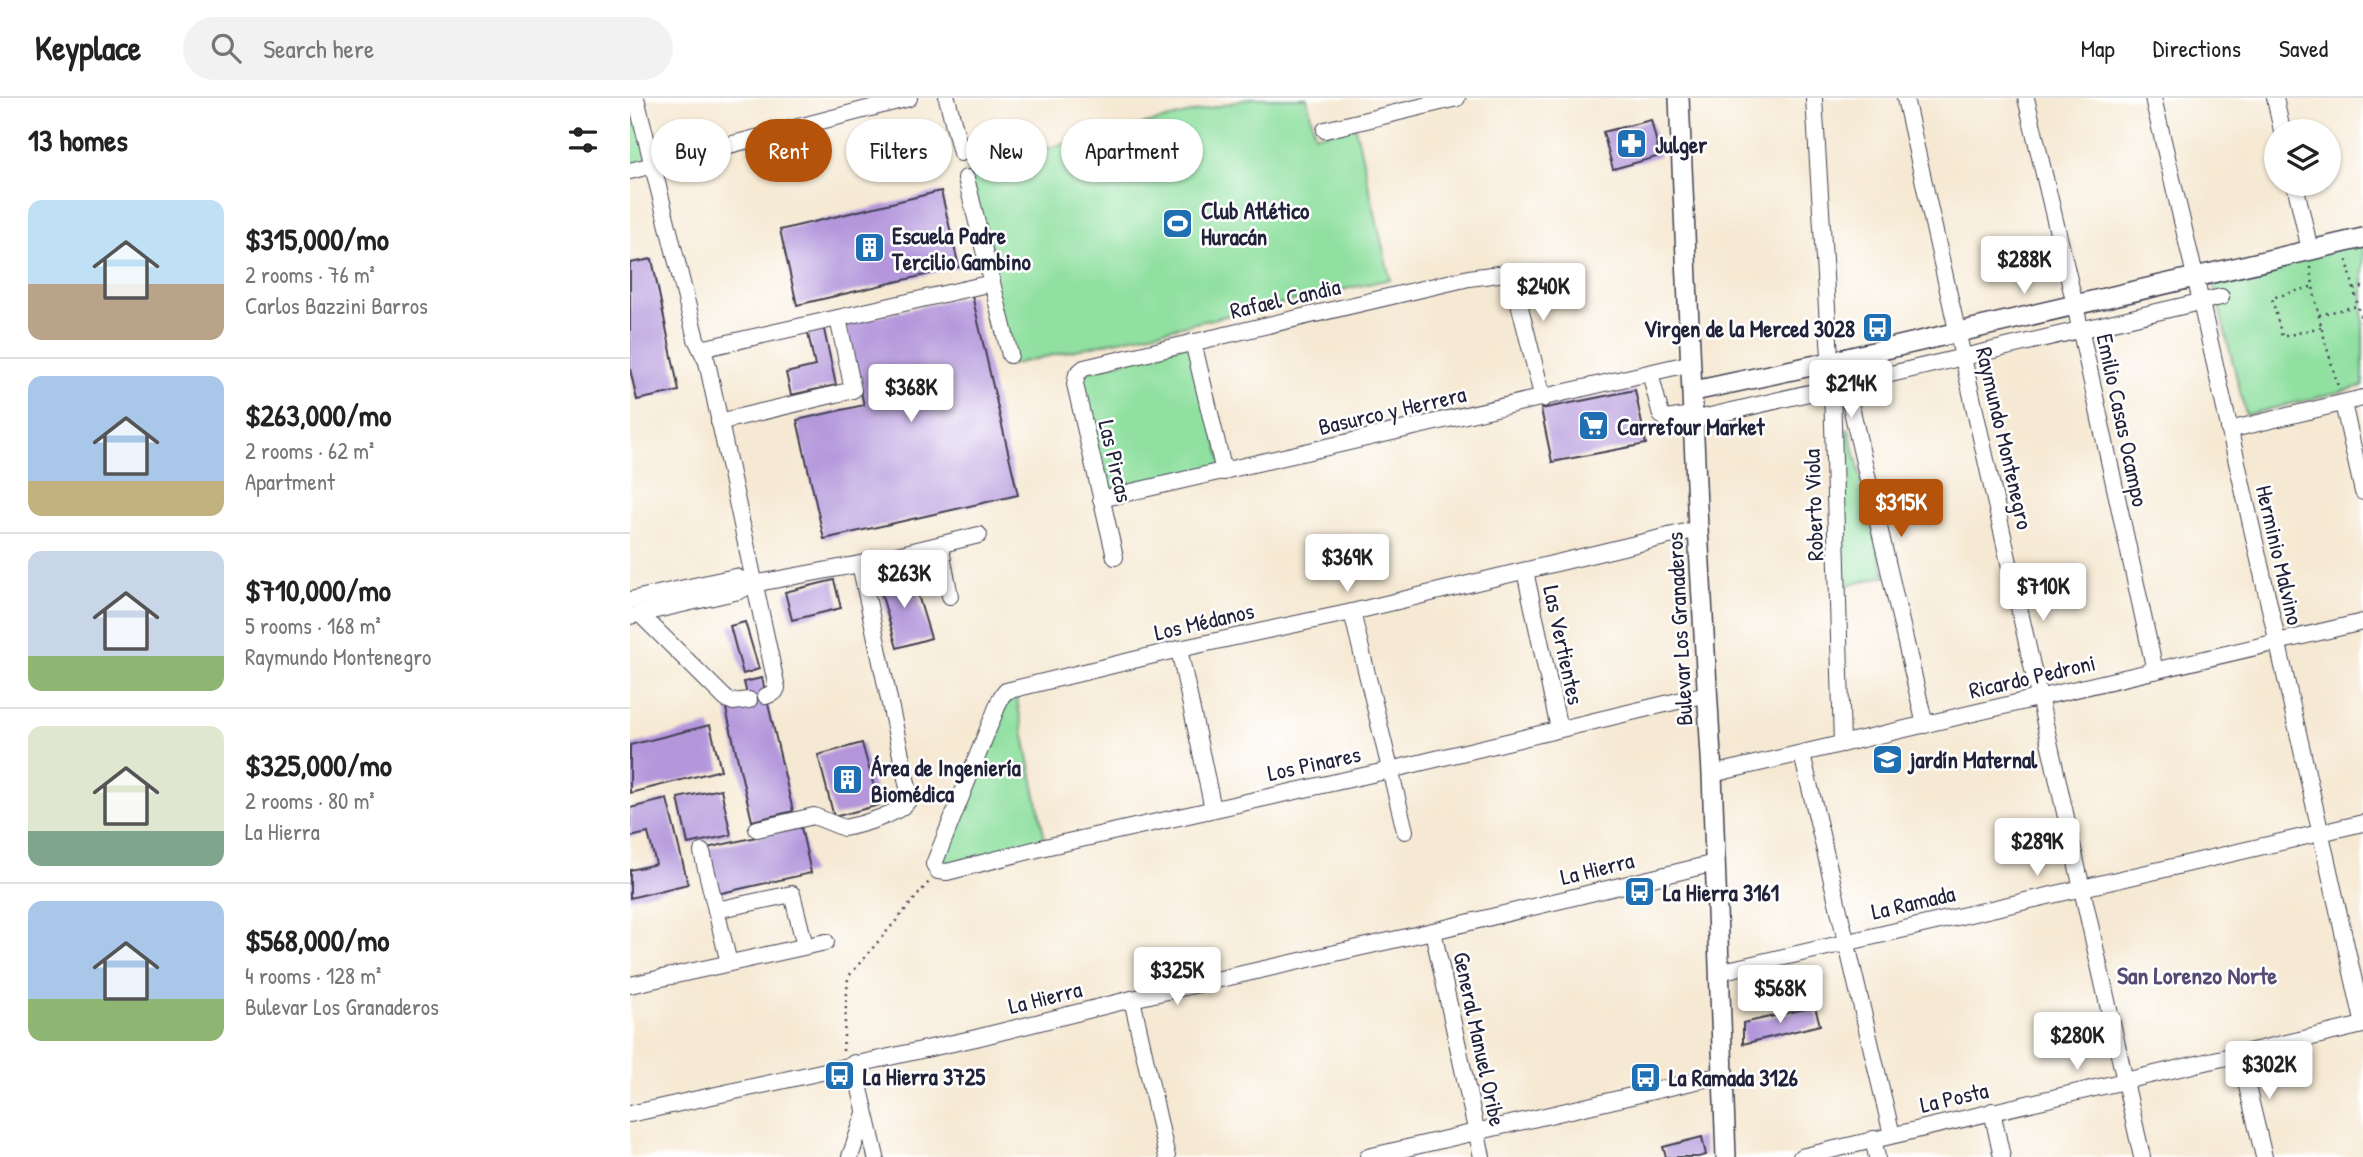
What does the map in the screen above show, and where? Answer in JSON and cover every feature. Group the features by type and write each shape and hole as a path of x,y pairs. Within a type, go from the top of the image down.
{"main road":[{"name":"Bulevar Los Granaderos","path":"1679,98 1694,391 1688,419 1698,529 1712,774 1726,1157"},
{"path":"1694,391 1958,333 2363,238"}],"street":[{"path":"636,98 651,162"},
{"path":"731,145 909,98"},
{"path":"947,98 961,153"},
{"path":"1325,130 1457,98"},
{"path":"1814,98 1839,387 1925,725"},
{"name":"Raymundo Montenegro","path":"1905,98 2142,1157"},
{"name":"Emilio Casas Ocampo","path":"2026,98 2075,304 2155,671"},
{"name":"Herminio Malvino","path":"2153,98 2363,1023"},
{"path":"2275,98 2280,119"},
{"path":"630,171 651,166"},
{"path":"656,182 696,339 707,362 777,688 766,696"},
{"path":"967,182 1010,355"},
{"path":"2298,196 2310,250"},
{"name":"Rafael Candia","path":"1077,374 1084,368 1193,342 1458,281 1506,273 1511,275 1514,283 1543,399"},
{"path":"701,349 992,283"},
{"path":"1650,373 1661,415 1664,418 1688,419 1839,387 2221,297"},
{"path":"719,422 853,390 838,318"},
{"path":"1193,342 1224,472"},
{"name":"Basurco y Herrera","path":"1101,499 1692,363"},
{"name":"Las Pircas","path":"1077,374 1075,384 1115,557"},
{"name":"Roberto Viola","path":"1839,387 1842,744"},
{"path":"2229,430 2363,398"},
{"path":"2343,403 2363,492"},
{"name":"Los Médanos","path":"936,867 1000,697 1006,691 1698,529"},
{"path":"635,615 739,591 753,584 860,564 979,535"},
{"path":"940,545 950,596"},
{"path":"757,829 814,816 844,828 898,810 908,803 910,797 860,564"},
{"name":"Las Vertientes","path":"1525,571 1559,729"},
{"path":"630,600 735,577 753,584"},
{"path":"1352,612 1405,831"},
{"path":"635,615 726,699 733,702 749,700"},
{"name":"Ricardo Pedroni","path":"1712,774 2363,622"},
{"path":"1179,649 1213,809"},
{"name":"Los Pinares","path":"936,867 947,872 1707,695"},
{"path":"1802,754 1892,1135"},
{"name":"La Ramada","path":"1719,972 2363,823"},
{"path":"702,852 729,963"},
{"name":"La Hierra","path":"630,1114 838,1066 975,1038 1715,863"},
{"path":"716,910 792,894 804,946"},
{"name":"General Manuel Oribe","path":"1433,931 1482,1157"},
{"path":"630,985 826,942"},
{"path":"1132,999 1167,1157"},
{"name":"La Posta","path":"1801,1157 2363,1023"},
{"path":"2239,1053 2264,1157"},
{"path":"855,1063 876,1157"},
{"path":"1368,1157 1722,1075"},
{"path":"850,1157 865,1111"},
{"path":"1992,1111 2003,1157"},
{"path":"1873,1139 1877,1157"}],"path":[{"path":"2343,243 2363,328"},
{"path":"2310,250 2313,287 2319,315 2343,403"},
{"path":"2313,287 2272,298 2282,337 2322,327"},
{"path":"2354,289 2363,287"},
{"path":"2319,315 2358,306"},
{"path":"838,1066 845,1048 848,977 936,867"}],"green space":[{"path":"630,98 651,166 630,171"},
{"name":"Club Atlético Huracán","path":"1251,98 1307,98 1315,135 1355,126 1390,279 1009,365 970,182 1047,182 1047,148 1061,145 1061,182 1203,182 1203,119 1166,119"},
{"path":"2363,242 2363,386 2246,415 2212,279"},
{"path":"1193,342 1224,472 1102,500 1077,374"},
{"path":"1849,429 1885,576 1839,587 1844,432"},
{"path":"1016,696 1045,840 948,864 942,860 1006,704"}],"building":[{"name":"Julger","path":"1651,120 1660,156 1613,169 1603,132"},
{"name":"Escuela Padre Tercilio Gambino","path":"941,191 959,267 797,305 780,230"},
{"path":"652,259 679,391 637,400 630,369 630,263"},
{"path":"972,295 1018,495 824,539 797,420 864,405 845,324"},
{"path":"823,325 836,385 791,395 786,373 815,366 807,329"},
{"name":"Carrefour Market","path":"1635,390 1646,444 1552,462 1541,409"},
{"path":"911,572 931,638 897,648 878,582"},
{"path":"834,580 841,608 792,620 785,592"},
{"path":"745,622 759,669 743,674 730,626"},
{"path":"762,678 793,811 752,821 726,709 749,703 744,682"},
{"path":"710,725 721,770 630,793 630,745"},
{"name":"Área de Ingeniería Biomédica","path":"862,743 879,805 834,817 818,755"},
{"path":"721,789 731,835 688,844 678,798"},
{"path":"667,799 688,884 630,898 630,870 656,864 648,833 630,837 630,808"},
{"path":"801,827 811,873 717,894 707,848"},
{"path":"1815,1007 1820,1025 1743,1044 1743,1023"},
{"path":"1702,1137 1706,1155 1666,1157 1663,1147"}],"place":[{"name":"Julger","path":"1632,144"},
{"name":"Club Atlético Huracán","path":"1178,223"},
{"name":"Escuela Padre Tercilio Gambino","path":"869,248"},
{"name":"Virgen de la Merced 3028","path":"1878,328"},
{"name":"Carrefour Market","path":"1594,426"},
{"name":"jardín Maternal","path":"1887,759"},
{"name":"Área de Ingeniería Biomédica","path":"848,780"},
{"name":"La Hierra 3161","path":"1640,892"},
{"name":"La Hierra 3725","path":"840,1076"},
{"name":"La Ramada 3126","path":"1646,1077"}],"district":[{"name":"San Lorenzo Norte","path":"2197,975"}]}
